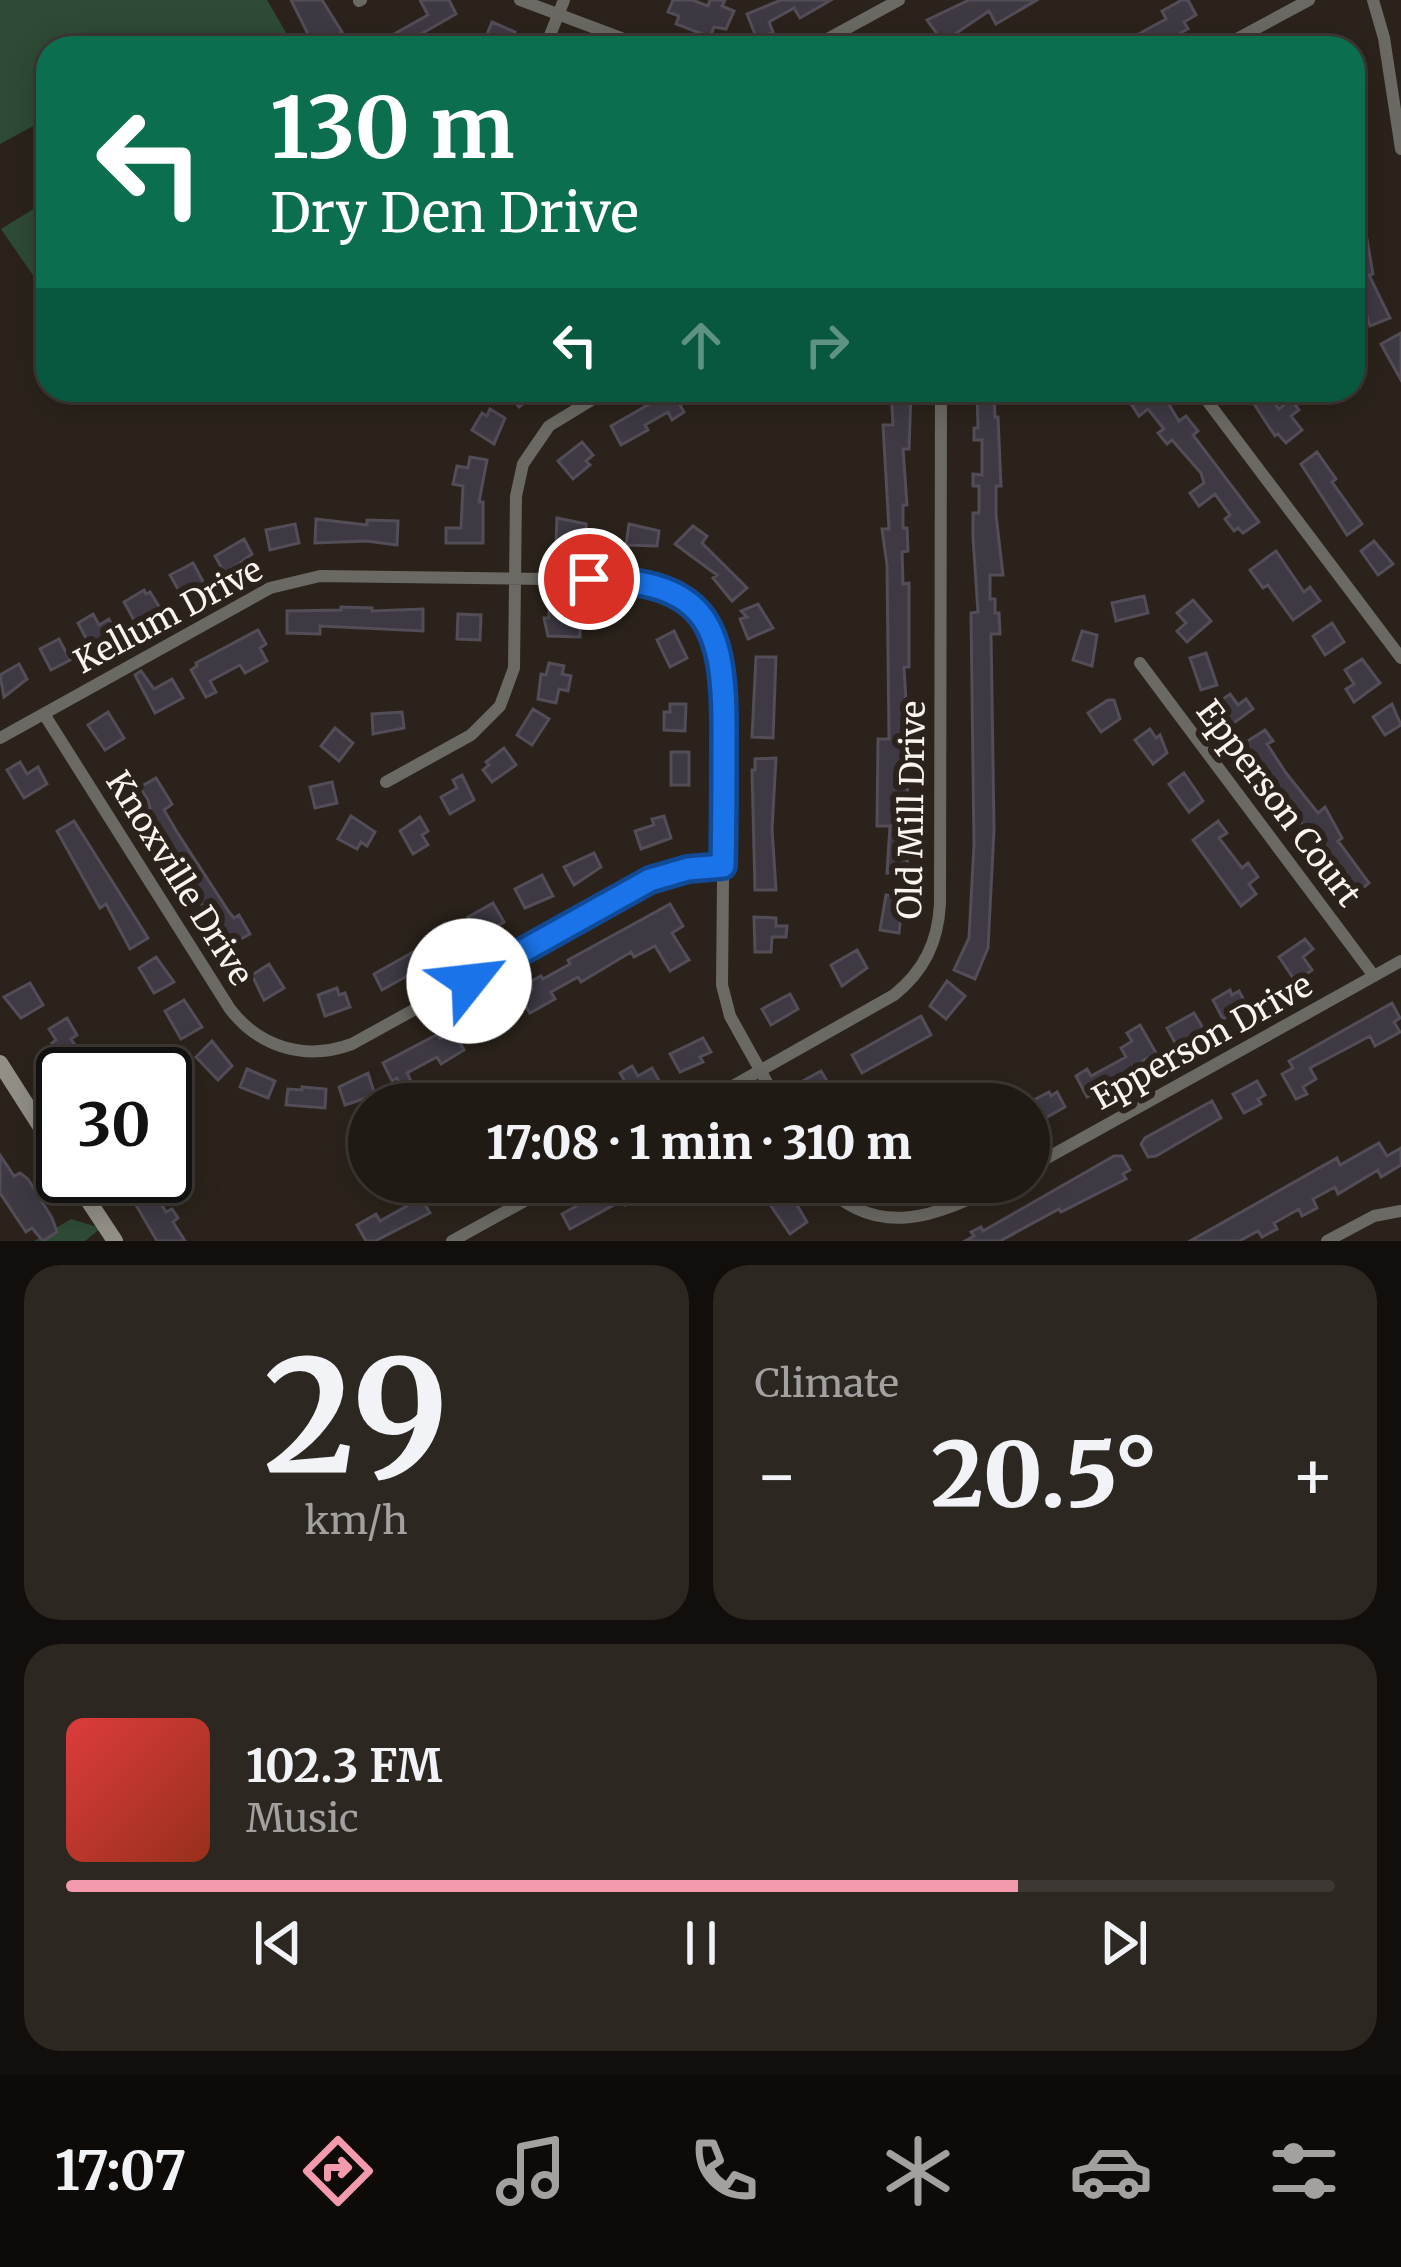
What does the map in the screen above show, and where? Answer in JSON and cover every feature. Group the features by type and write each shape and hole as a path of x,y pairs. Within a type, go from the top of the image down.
{"street":[{"path":"520,0 615,36"},
{"path":"549,36 564,0"},
{"path":"833,36 899,0"},
{"path":"1242,36 1309,0"},
{"path":"1373,0 1389,62 1401,148"},
{"path":"386,782 471,735 500,706 514,668 516,496 525,458 554,422 588,402"},
{"name":"Old Mill Drive","path":"738,1083 894,995 922,967 938,930 941,402"},
{"path":"1208,402 1401,658"},
{"name":"Kellum Drive","path":"0,738 292,580 320,576 644,582 685,602 717,643 724,674 722,985 730,1016 761,1070"},
{"name":"Epperson Court","path":"1140,663 1374,976"},
{"name":"Knoxville Drive","path":"44,714 238,1019 265,1040 291,1050 321,1052 352,1045 650,880 688,869 723,866"},
{"name":"Epperson Drive","path":"1050,1156 1401,961"},
{"path":"0,1063 36,1120"},
{"path":"761,1070 768,1083"},
{"path":"90,1203 115,1241"},
{"path":"452,1241 521,1203"},
{"path":"839,1203 860,1218 905,1227 938,1219 967,1203"},
{"path":"1327,1241 1374,1216 1401,1211"}],"green space":[{"path":"0,0 267,0 288,36 36,36 36,124 0,144"},
{"path":"36,207 36,280 1,229"},
{"path":"71,1219 101,1228 85,1241 34,1241"}],"building":[{"path":"291,0 322,0 342,32 309,36"},
{"path":"420,0 449,0 456,14 422,36 390,36 428,15"},
{"path":"673,0 708,6 710,0 725,0 722,6 734,11 726,29 714,27 710,36 676,24 679,16 668,12"},
{"path":"781,0 831,0 800,18 794,8 769,22 773,32 764,36 756,36 747,14"},
{"path":"969,0 1037,0 996,24 989,11 952,36 939,36 927,20"},
{"path":"1188,0 1196,15 1184,22 1188,29 1175,36 1135,36 1166,19 1162,11"},
{"path":"492,22 515,32 514,36 486,36"},
{"path":"1365,228 1373,274 1369,275 1390,318 1370,326 1365,310"},
{"path":"1401,333 1401,380 1381,344"},
{"path":"653,402 686,402 680,405 684,412 672,420 668,412 621,445 611,426"},
{"path":"892,402 911,402 909,449 903,449 907,505 903,505 903,528 907,528 908,551 902,552 903,584 909,583 909,667 904,667 907,873 887,873 890,826 877,826 878,739 889,739 887,565 882,529 889,529 883,425 893,425"},
{"path":"977,402 994,402 1001,486 996,486 996,515 1003,575 990,575 990,599 995,599 995,613 999,613 1000,634 991,634 994,829 988,948 975,979 954,970 969,938 974,845 971,613 978,612 973,513 979,513 979,486 973,486 973,474 982,475 982,440 974,440 974,428 978,428"},
{"path":"1130,402 1167,402 1179,421 1186,416 1198,431 1193,435 1259,522 1243,533 1238,528 1234,531 1225,519 1230,515 1215,494 1199,506 1190,493 1204,483 1201,473 1172,440 1167,444 1158,433 1164,429 1148,409 1139,416"},
{"path":"1253,402 1274,402 1279,409 1293,402 1299,410 1291,416 1302,430 1286,443 1275,436"},
{"path":"490,409 505,418 494,444 472,430"},
{"path":"582,442 593,455 586,461 590,465 573,479 558,461"},
{"path":"1317,452 1362,524 1347,535 1301,464"},
{"path":"470,457 487,460 479,502 483,502 483,543 446,543 446,528 461,528 463,486 453,484 457,466 468,468"},
{"path":"557,518 586,524 586,545 556,544"},
{"path":"316,519 367,525 367,520 398,521 397,545 315,543"},
{"path":"295,524 299,543 270,550 266,530"},
{"path":"629,524 659,531 657,546 626,545"},
{"path":"693,526 707,536 702,543 747,588 732,601 713,578 717,575 675,544"},
{"path":"244,539 252,554 225,574 215,556"},
{"path":"1374,541 1393,564 1378,575 1361,551"},
{"path":"1276,551 1304,592 1310,587 1320,601 1293,620 1268,585 1263,588 1250,570"},
{"path":"193,563 205,585 183,598 170,575"},
{"path":"144,590 160,608 135,622 124,602"},
{"path":"1144,596 1148,613 1116,621 1112,603"},
{"path":"1193,600 1211,621 1187,642 1177,631 1186,623 1177,613"},
{"path":"758,604 773,628 748,639 740,619 747,617 741,611"},
{"path":"423,609 423,631 320,626 320,634 287,633 287,611"},
{"path":"549,611 571,612 571,625 580,625 580,637 548,636 544,618 549,618"},
{"path":"93,614 99,625 109,619 117,634 90,646 78,623"},
{"path":"458,614 481,615 480,640 457,639"},
{"path":"1332,623 1344,642 1325,655 1313,636"},
{"path":"258,630 266,644 260,648 267,661 245,673 240,665 210,681 216,692 206,697 191,670 196,663"},
{"path":"674,631 687,658 670,667 657,640"},
{"path":"1082,631 1097,635 1092,666 1073,660"},
{"path":"59,639 70,660 51,670 40,649"},
{"path":"1206,653 1217,685 1201,690 1190,658"},
{"path":"756,657 776,657 773,738 752,737"},
{"path":"1362,659 1380,683 1354,702 1346,689 1354,684 1345,670"},
{"path":"549,663 564,666 562,674 571,676 568,691 559,689 556,703 538,699 541,674 546,675"},
{"path":"19,664 27,679 4,697 0,675"},
{"path":"141,671 154,689 172,679 183,698 155,713 135,675"},
{"path":"1230,694 1238,705 1246,699 1253,709 1231,725 1216,704"},
{"path":"1114,700 1120,719 1101,732 1088,713"},
{"path":"670,704 686,704 685,731 664,730 664,712 670,712"},
{"path":"1392,704 1401,725 1385,735 1373,717"},
{"path":"533,709 549,719 532,745 517,735"},
{"path":"108,712 124,738 105,750 88,725"},
{"path":"402,712 404,728 373,734 372,714"},
{"path":"335,728 353,743 339,761 321,746"},
{"path":"1150,729 1156,738 1160,735 1167,753 1153,764 1135,740"},
{"path":"1265,730 1273,741 1267,744 1286,773 1318,813 1325,807 1342,838 1338,841 1369,883 1355,894 1346,882 1341,886 1335,867 1286,808 1243,744"},
{"path":"504,748 516,765 492,782 483,770"},
{"path":"671,752 689,752 689,785 671,785"},
{"path":"776,758 772,829 776,890 755,890 752,770 755,759"},
{"path":"20,762 27,774 38,767 47,784 24,798 7,770"},
{"path":"1184,773 1203,801 1189,812 1169,784"},
{"path":"462,775 474,800 450,814 441,797 457,788 453,780"},
{"path":"156,778 172,804 164,810 177,832 229,912 234,918 239,915 250,934 230,945 207,903 203,906 175,864 146,810 148,800 140,787"},
{"path":"332,782 337,803 315,808 310,787"},
{"path":"351,816 375,832 367,846 361,842 357,849 338,839"},
{"path":"664,816 671,838 641,849 635,831"},
{"path":"420,817 428,831 422,835 428,845 413,854 400,831"},
{"path":"74,821 148,938 130,949 106,904 100,908 57,831"},
{"path":"1218,821 1227,833 1219,838 1242,868 1248,863 1258,877 1249,884 1256,894 1241,906 1193,840"},
{"path":"594,853 601,867 574,885 564,867"},
{"path":"542,875 553,896 525,908 515,889"},
{"path":"886,895 903,898 899,933 880,930"},
{"path":"493,903 504,922 479,938 468,917"},
{"path":"670,904 683,926 672,933 689,960 670,971 655,946 634,957 631,952 581,982 578,977 551,992 555,999 530,1013 526,1007 479,1032 471,1017 482,1011 479,1007 500,998 504,1006 532,990 531,981 543,979 570,964 568,960"},
{"path":"754,917 776,918 776,926 787,926 786,937 772,937 771,952 755,952"},
{"path":"446,923 459,947 382,990 374,974 438,938 434,930"},
{"path":"1305,939 1313,949 1303,957 1312,970 1296,982 1279,957"},
{"path":"857,950 867,968 842,986 831,965"},
{"path":"156,957 174,982 154,993 139,968"},
{"path":"269,964 284,988 264,1000 252,975"},
{"path":"947,981 965,996 946,1019 930,1006"},
{"path":"30,983 43,1005 21,1018 4,997"},
{"path":"337,988 339,995 345,993 350,1007 325,1016 318,995"},
{"path":"1230,990 1232,995 1239,991 1247,1006 1223,1019 1213,1000"},
{"path":"790,994 798,1009 771,1025 762,1009"},
{"path":"184,1000 202,1027 181,1039 165,1011"},
{"path":"1392,1003 1400,1018 1394,1022 1400,1032 1375,1046 1370,1036 1310,1068 1316,1079 1303,1087 1307,1094 1296,1099 1282,1074 1293,1068 1289,1061"},
{"path":"1194,1013 1206,1033 1177,1046 1167,1028"},
{"path":"921,1016 931,1035 862,1073 852,1055"},
{"path":"67,1018 77,1035 71,1039 76,1047 55,1047 49,1029"},
{"path":"1140,1025 1156,1053 1142,1061 1145,1066 1087,1097 1076,1076 1087,1069 1091,1076 1126,1057 1121,1048 1132,1041 1127,1033"},
{"path":"453,1031 464,1050 441,1064 437,1057 407,1073 412,1083 392,1081 383,1063 438,1034 440,1039"},
{"path":"703,1038 711,1052 700,1057 703,1062 680,1072 670,1054"},
{"path":"212,1041 232,1066 218,1080 196,1057"},
{"path":"632,1066 638,1076 652,1068 660,1083 626,1083 620,1073"},
{"path":"247,1069 275,1081 268,1098 240,1087"},
{"path":"821,1071 828,1083 804,1083"},
{"path":"368,1073 371,1083 348,1083 345,1105 339,1087"},
{"path":"1257,1081 1265,1095 1258,1099 1261,1104 1244,1113 1233,1094"},
{"path":"288,1089 326,1089 325,1108 286,1105"},
{"path":"1057,1092 1065,1107 1050,1115 1050,1094"},
{"path":"1212,1101 1221,1118 1148,1157 1141,1144 1145,1138"},
{"path":"1379,1143 1387,1156 1401,1148 1401,1165 1381,1177 1378,1170 1338,1194 1335,1187 1313,1199 1317,1208 1302,1216 1299,1209 1274,1223 1277,1229 1262,1237 1258,1231 1239,1241 1190,1241 1337,1158 1340,1165"},
{"path":"0,1155 14,1176 20,1173 28,1179 36,1203 43,1203 57,1232 43,1241 32,1228 26,1232 0,1193"},
{"path":"1114,1156 1122,1156 1130,1170 1123,1174 1126,1179 1000,1241 965,1241 974,1236 971,1232 981,1227 983,1231 1032,1203 1050,1203 1050,1193"},
{"path":"135,1203 161,1203 178,1218 173,1222 185,1241 157,1241"},
{"path":"412,1203 424,1203 430,1213 375,1241 366,1241 357,1225 376,1214 380,1221"},
{"path":"582,1203 618,1203 570,1229 562,1214"},
{"path":"796,1203 807,1222 790,1234 771,1206"}],"route":[{"path":"469,981 650,880 688,869 723,866 724,674 717,643 700,615 669,591 638,581 589,579"}]}
